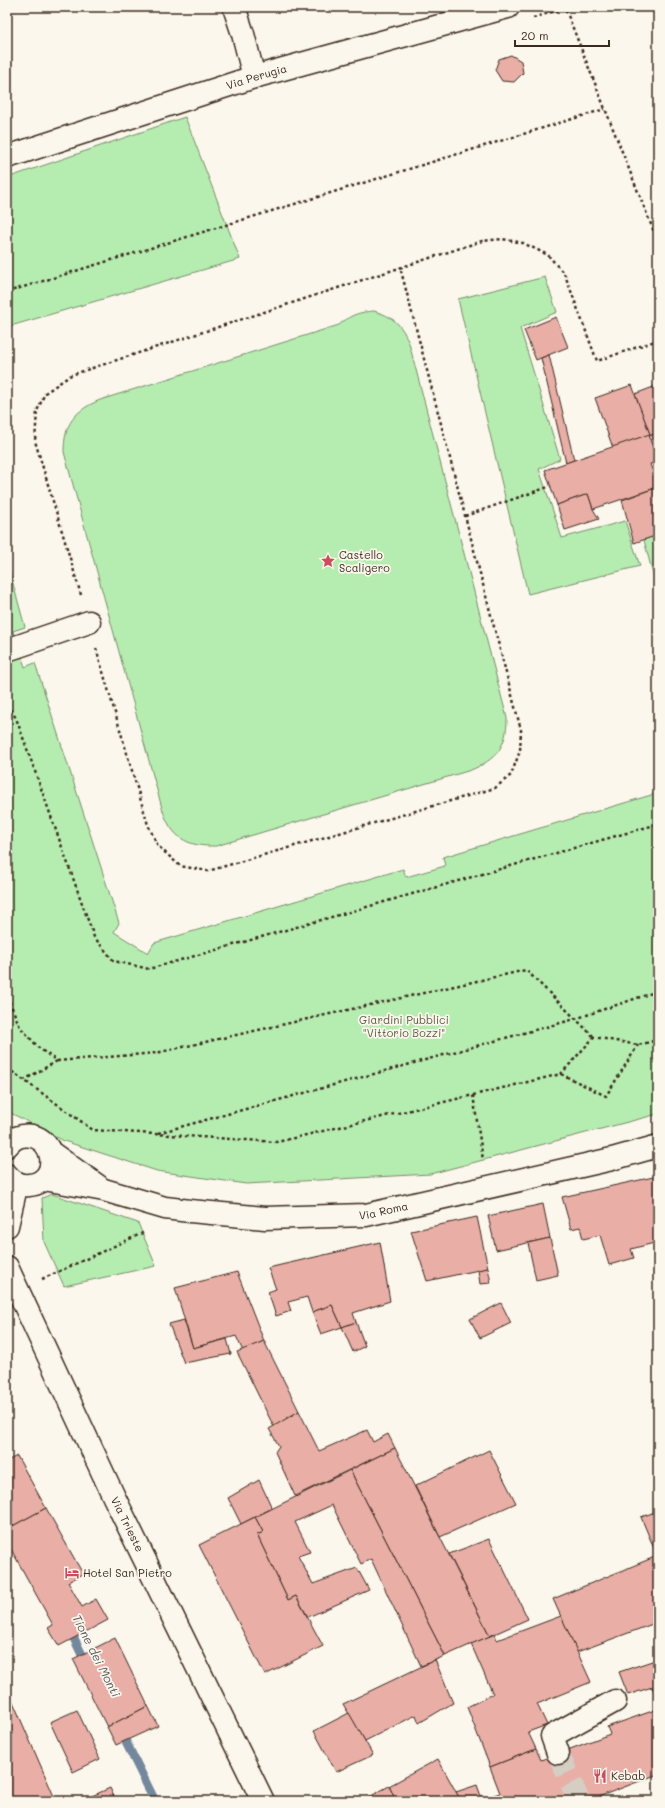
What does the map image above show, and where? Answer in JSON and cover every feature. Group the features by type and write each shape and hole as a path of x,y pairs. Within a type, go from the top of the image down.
{"street":[{"path":"234,7 243,34 254,77"},
{"name":"Via Perugia","path":"7,157 254,77 500,8"},
{"path":"7,650 89,622"},
{"path":"7,1226 12,1179 27,1186 36,1184 44,1179 50,1171 52,1161 50,1152 45,1144 37,1138 28,1135 11,1138"},
{"name":"Via Roma","path":"44,1179 104,1190 165,1208 265,1218 366,1215 658,1146"},
{"name":"Via Roma","path":"50,1152 104,1190"},
{"name":"Via Trieste","path":"7,1267 117,1504 263,1801"},
{"path":"558,1753 552,1736 615,1701"}],"path":[{"path":"527,20 564,8 658,242"},
{"path":"7,292 605,109"},
{"path":"400,267 521,730 520,752 511,775 495,788 208,871 180,866 158,846 148,825 35,441 37,411 45,393 71,375 400,267 482,241 502,239 523,243 548,255 565,275 598,361 658,340"},
{"path":"465,516 551,486"},
{"path":"7,705 16,718 94,937 114,960 149,969 658,824"},
{"path":"24,1080 58,1061 156,1053 526,970 594,1038 638,1045 658,1040"},
{"path":"155,1134 575,1019 658,991"},
{"path":"7,996 20,1027 40,1049 58,1061"},
{"path":"7,1068 92,1130 277,1142 560,1074 594,1038"},
{"path":"560,1074 606,1096 638,1045"},
{"path":"473,1095 488,1187"},
{"path":"18,1290 147,1230"}],"green space":[{"path":"185,117 240,259 7,327 7,178"},
{"path":"545,277 557,312 520,328 560,459 539,469 562,538 625,521 640,566 528,594 458,299"},
{"path":"374,311 381,313 396,322 400,326 409,343 507,718 505,736 499,750 494,756 480,766 471,770 216,846 196,845 181,838 175,833 170,826 162,808 64,452 66,434 72,420 77,414 91,404 100,400 339,325 355,315"},
{"path":"658,535 658,594 644,540"},
{"name":"Giardini Pubblici \"Vittorio Bozzi\"","path":"7,562 25,627 13,631 25,667 35,663 119,923 114,932 148,953 154,943 403,869 406,877 445,866 443,857 658,793 658,1114 430,1174 246,1184 157,1171 64,1141 7,1111"},
{"path":"52,1194 138,1223 156,1266 64,1286 44,1242 42,1198"}],"building":[{"path":"511,55 521,61 523,73 514,82 502,81 495,70 499,59"},
{"path":"556,317 568,347 536,360 524,330"},
{"path":"549,355 574,460 566,463 541,358"},
{"path":"632,385 650,434 613,448 595,398"},
{"path":"656,386 658,393 658,433 649,436 658,462 650,464 658,487 593,509 588,494 557,505 545,470 650,434 635,394"},
{"path":"658,433 658,462 649,436"},
{"path":"658,487 658,535 634,543 622,500"},
{"path":"588,494 593,509 599,519 565,530 557,505"},
{"path":"658,1176 658,1242 631,1249 634,1258 609,1265 600,1235 583,1239 580,1227 571,1229 562,1197"},
{"path":"543,1204 550,1238 496,1250 488,1216"},
{"path":"477,1217 488,1268 427,1281 411,1231"},
{"path":"550,1238 558,1275 536,1280 528,1243"},
{"path":"380,1242 390,1301 353,1313 356,1322 342,1327 332,1305 312,1312 307,1297 288,1302 291,1311 276,1316 268,1292 276,1289 268,1268"},
{"path":"488,1268 491,1283 480,1284 478,1270"},
{"path":"237,1272 264,1341 243,1351 236,1336 193,1348 175,1288"},
{"path":"501,1303 511,1323 480,1338 470,1319"},
{"path":"332,1305 342,1327 321,1334 312,1312"},
{"path":"184,1320 193,1348 227,1339 231,1354 184,1363 169,1324"},
{"path":"356,1322 365,1346 353,1352 342,1327"},
{"path":"264,1341 299,1411 274,1427 237,1352"},
{"path":"299,1411 319,1451 367,1430 373,1442 388,1434 395,1448 295,1496 275,1452 279,1446 269,1429"},
{"path":"395,1448 490,1636 445,1656 350,1470"},
{"path":"489,1450 516,1503 440,1537 415,1486"},
{"path":"17,1456 46,1508 7,1529 7,1461"},
{"path":"350,1470 445,1656 421,1666 371,1559 361,1564 332,1505 295,1522 310,1552 298,1556 313,1584 357,1568 369,1590 308,1617 296,1596 288,1600 257,1535 263,1532 255,1517"},
{"path":"259,1480 272,1508 241,1524 228,1498"},
{"path":"46,1508 83,1574 68,1582 82,1607 96,1599 108,1620 59,1646 48,1628 53,1625 7,1542 7,1529"},
{"path":"658,1511 658,1558 641,1517"},
{"path":"255,1517 263,1532 257,1535 288,1600 296,1596 323,1646 265,1675 199,1545"},
{"path":"489,1539 528,1619 490,1636 449,1554"},
{"path":"657,1556 658,1622 577,1652 553,1599"},
{"path":"561,1616 591,1682 537,1704 547,1725 528,1732 536,1749 490,1767 467,1707 493,1694 471,1644 495,1634 497,1640"},
{"path":"115,1638 148,1706 107,1727 73,1659"},
{"path":"658,1659 658,1685 628,1695 619,1672"},
{"path":"435,1660 453,1703 419,1723 416,1715 365,1741 343,1704"},
{"path":"658,1685 658,1701 652,1687"},
{"path":"7,1688 56,1801 7,1801"},
{"path":"148,1706 158,1726 116,1745 107,1727"},
{"path":"658,1709 658,1774 588,1801 461,1801 456,1792 477,1785 482,1799 500,1793 490,1767 536,1749 541,1760 610,1734 607,1727"},
{"path":"77,1710 100,1759 73,1772 50,1722"},
{"path":"349,1713 373,1755 336,1772 314,1731"},
{"path":"438,1759 461,1801 396,1801 389,1786"},
{"path":"389,1786 396,1801 362,1801"},
{"path":"110,1788 116,1801 86,1801 85,1799"}],"waterway":[{"name":"Tione dei Monti","path":"69,1628 87,1665"},
{"name":"Tione dei Monti","path":"120,1730 155,1801"}],"tunnel":[{"path":"558,1753 579,1801"}],"place":[{"name":"Castello Scaligero","path":"328,561"},
{"name":"Hotel San Pietro","path":"72,1573"},
{"name":"Kebab","path":"600,1776"}]}
